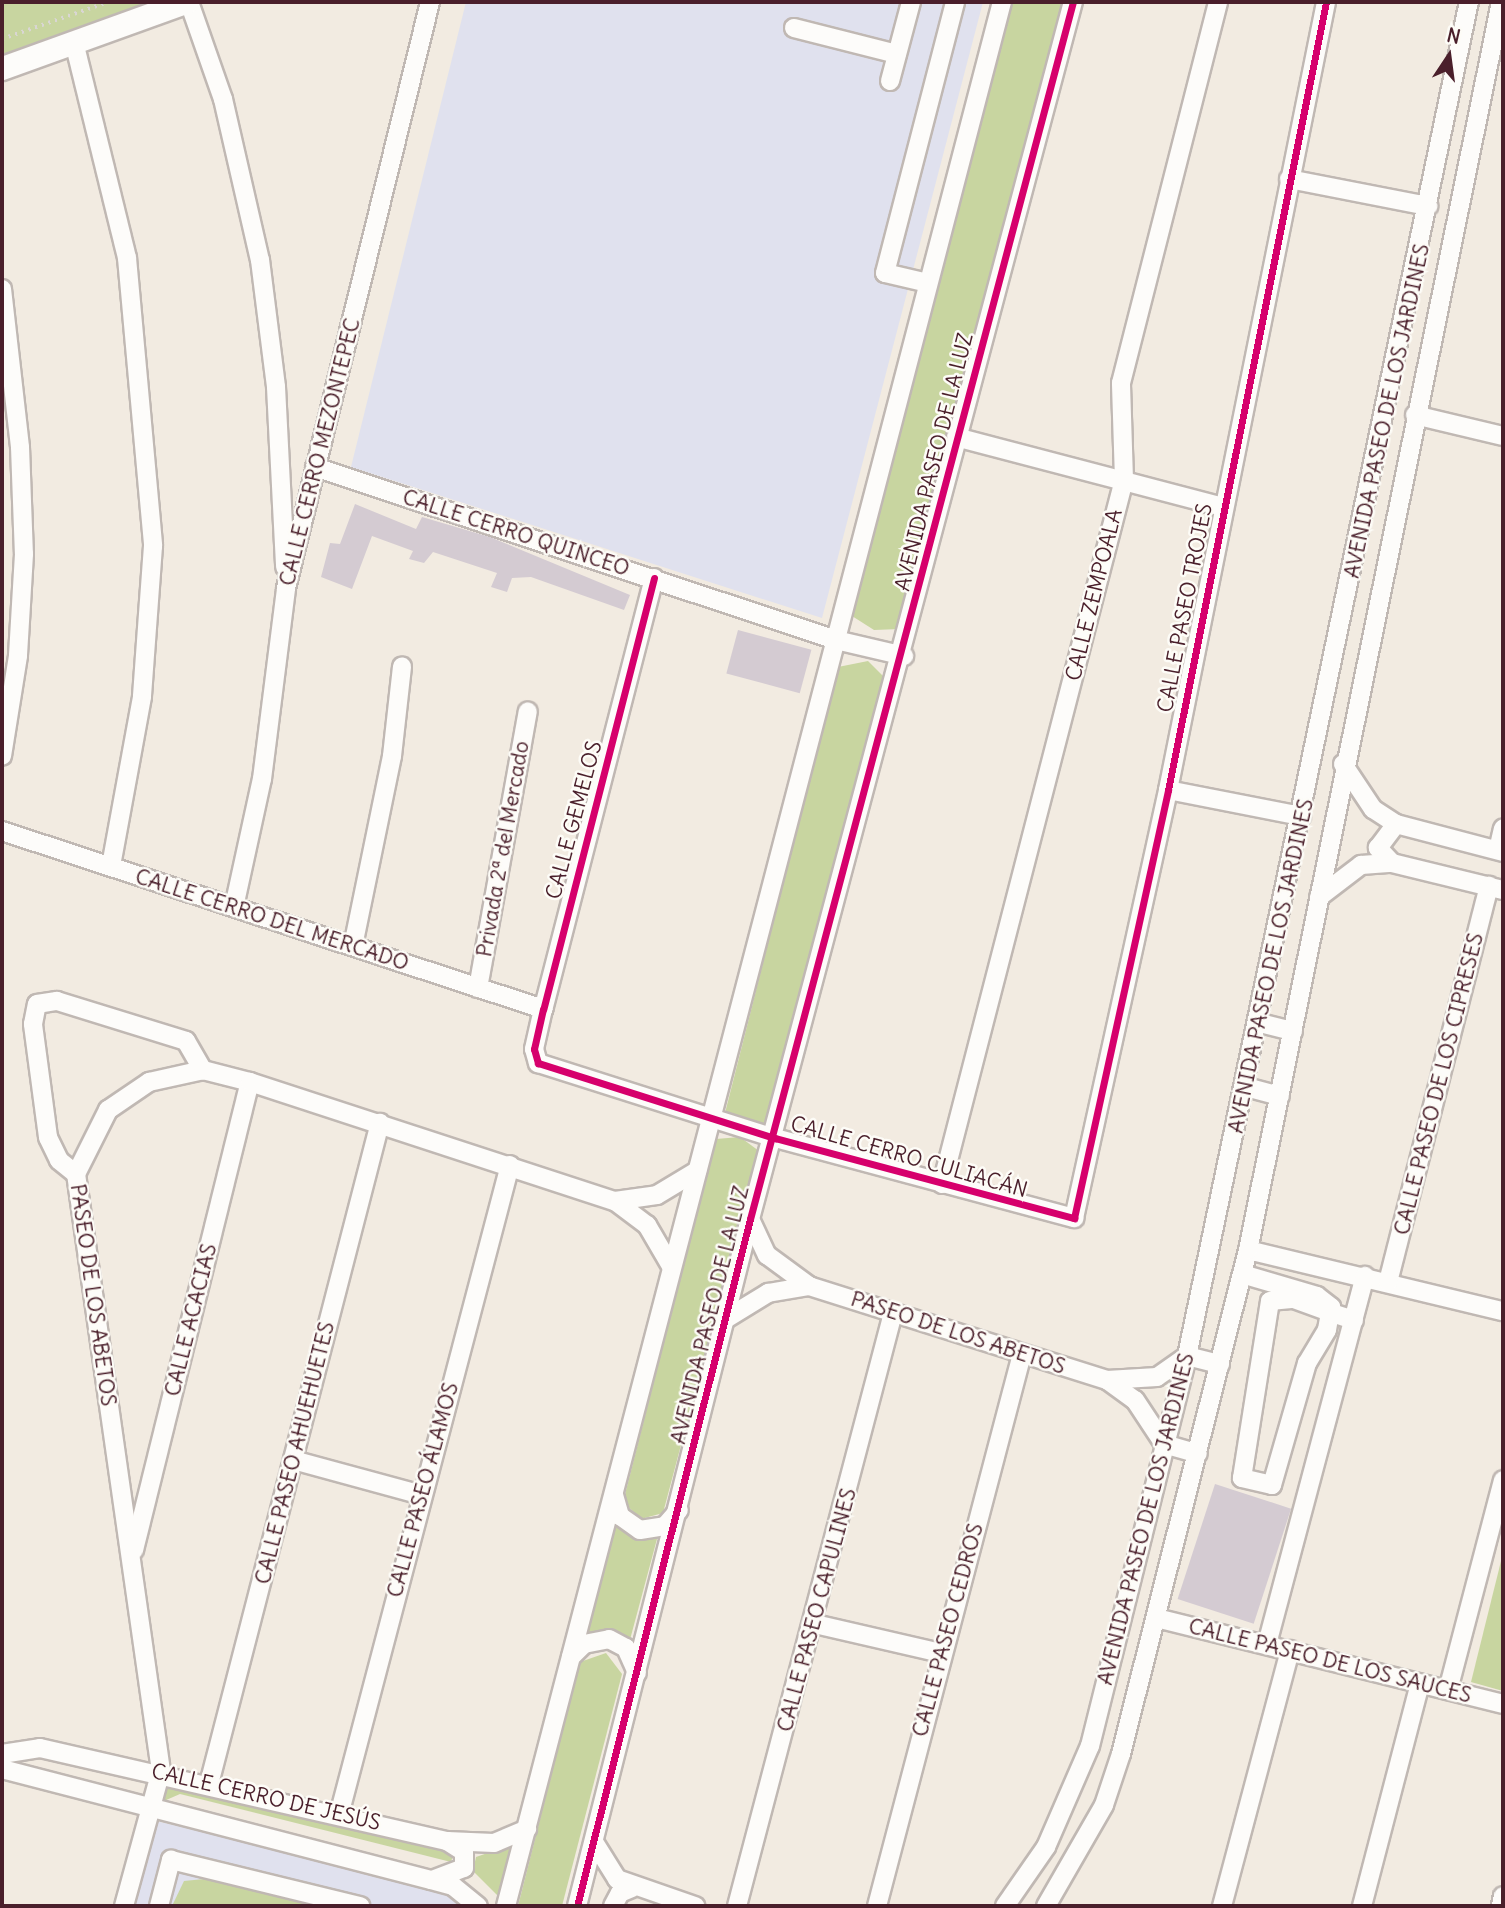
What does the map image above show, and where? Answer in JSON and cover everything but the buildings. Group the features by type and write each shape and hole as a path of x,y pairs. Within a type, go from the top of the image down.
{"main road":[{"path":"2,68 187,2"}],"street":[{"path":"187,2 223,99 260,260 276,387 286,589"},
{"name":"CALLE CERRO MEZONTEPEC","path":"234,907 262,779 286,589 430,2"},
{"path":"890,81 911,2"},
{"path":"928,283 885,273 955,2"},
{"name":"AVENIDA PASEO DE LA LUZ","path":"577,1906 680,1507 750,1219 775,1138 904,656 956,438 1073,2"},
{"name":"CALLE ZEMPOALA","path":"942,1185 1124,480 1121,383 1218,2"},
{"name":"CALLE PASEO TROJES","path":"1074,1219 1168,790 1222,508 1326,2"},
{"name":"AVENIDA PASEO DE LOS JARDINES","path":"1004,1906 1046,1847 1090,1746 1187,1356 1355,569 1469,2"},
{"name":"AVENIDA PASEO DE LOS JARDINES","path":"1046,1906 1104,1805 1156,1618 1248,1250 1293,1031 1343,764 1385,575 1415,415 1498,43 1501,2"},
{"path":"506,1906 836,640 998,3"},
{"path":"794,28 897,54"},
{"path":"74,42 127,258 153,546 142,697 111,866"},
{"path":"1289,179 1428,206"},
{"path":"2,289 20,447 24,554 18,656 2,756"},
{"path":"1415,415 1503,436"},
{"path":"956,438 1124,480 1222,508"},
{"name":"CALLE CERRO QUINCEO","path":"315,467 836,640 904,656"},
{"path":"1355,569 1385,575"},
{"name":"CALLE GEMELOS","path":"654,578 534,1049 545,1067 710,1119"},
{"path":"1339,638 1368,645"},
{"path":"353,946 392,756 402,667"},
{"name":"Privada 2ª del Mercado","path":"478,988 528,711"},
{"path":"1343,764 1373,809 1396,824 1501,851 1503,829"},
{"path":"1168,790 1301,816"},
{"path":"1392,863 1378,848 1396,824"},
{"name":"CALLE CERRO DEL MERCADO","path":"2,831 543,1009"},
{"path":"1319,897 1361,864 1392,863 1496,888"},
{"name":"CALLE PASEO DE LOS CIPRESES","path":"1388,1282 1496,888"},
{"path":"76,1174 59,1160 48,1137 33,1024 37,1004 57,1001 186,1041 202,1070"},
{"path":"1260,1023 1293,1031"},
{"name":"PASEO DE LOS ABETOS","path":"161,1771 76,1174 95,1127 126,1094 149,1082 202,1070 250,1082 380,1123 615,1201 647,1226 671,1266"},
{"name":"CALLE ACACIAS","path":"132,1559 250,1082"},
{"path":"1246,1087 1280,1096"},
{"name":"CALLE CERRO CULIACÁN","path":"710,1119 942,1185 1074,1219"},
{"name":"CALLE PASEO AHUEHUETES","path":"209,1784 380,1123"},
{"name":"CALLE PASEO ÁLAMOS","path":"339,1815 510,1165"},
{"name":"PASEO DE LOS ABETOS","path":"615,1201 657,1195 697,1171"},
{"name":"PASEO DE LOS ABETOS","path":"750,1219 767,1255 809,1286 1107,1380 1135,1400 1164,1444"},
{"path":"1248,1250 1503,1311"},
{"path":"1242,1274 1317,1296 1331,1307 1329,1319 1327,1330 1307,1363 1272,1485 1242,1478 1270,1301 1294,1300 1325,1310 1335,1314 1354,1320"},
{"path":"1267,1644 1365,1276"},
{"name":"PASEO DE LOS ABETOS","path":"724,1320 768,1293 809,1286"},
{"name":"CALLE PASEO CAPULINES","path":"737,1906 815,1624 893,1313"},
{"name":"CALLE PASEO CEDROS","path":"877,1906 941,1653 1022,1354"},
{"path":"1187,1356 1220,1364"},
{"name":"PASEO DE LOS ABETOS","path":"1107,1380 1157,1377 1187,1356"},
{"path":"1164,1444 1198,1454"},
{"path":"293,1461 422,1495"},
{"path":"1448,1690 1503,1480"},
{"path":"614,1491 620,1516 640,1530 665,1526 680,1507"},
{"name":"CALLE PASEO DE LOS SAUCES","path":"1156,1618 1503,1704"},
{"path":"815,1624 941,1653"},
{"path":"571,1657 584,1644 609,1639 626,1648 637,1672"},
{"path":"1222,1906 1290,1650"},
{"path":"1362,1906 1420,1683"},
{"name":"CALLE CERRO DE JESÚS","path":"2,1754 40,1748 161,1771 447,1841 494,1843 527,1829"},
{"name":"CALLE CERRO DE JESÚS","path":"2,1769 453,1886 478,1906"},
{"path":"124,1906 161,1771"},
{"path":"431,1880 464,1868 464,1852 447,1841"},
{"path":"594,1842 603,1864 632,1888 695,1906"},
{"path":"159,1906 171,1860 360,1906"},
{"path":"613,1906 620,1893 632,1888"},
{"path":"1501,1906 1503,1896"}],"path":[{"path":"2,39 108,2"}],"shaded area":[{"path":"466,2 983,2 822,618 351,467"},
{"path":"152,1820 450,1891 473,1906 130,1906"}],"green space":[{"path":"2,2 167,2 2,62"},
{"path":"1013,2 1068,2 900,629 874,630 852,616"},
{"path":"868,661 890,683 766,1125 725,1113 838,667"},
{"path":"740,1137 759,1151 663,1513 641,1519 623,1502 716,1139"},
{"path":"617,1522 659,1533 629,1645 587,1634"},
{"path":"1503,1553 1503,1691 1471,1682"},
{"path":"606,1653 622,1674 562,1906 518,1906 580,1662"},
{"path":"161,1779 454,1852 451,1862 180,1794 157,1804"},
{"path":"514,1844 500,1898 473,1871 476,1857"},
{"path":"204,1879 314,1906 172,1906 184,1881"}],"cycle path":[{"path":"577,1906 750,1219 1073,2"},
{"path":"654,578 543,1009 534,1049 538,1063 775,1138 1074,1218 1168,790 1326,2"}]}
